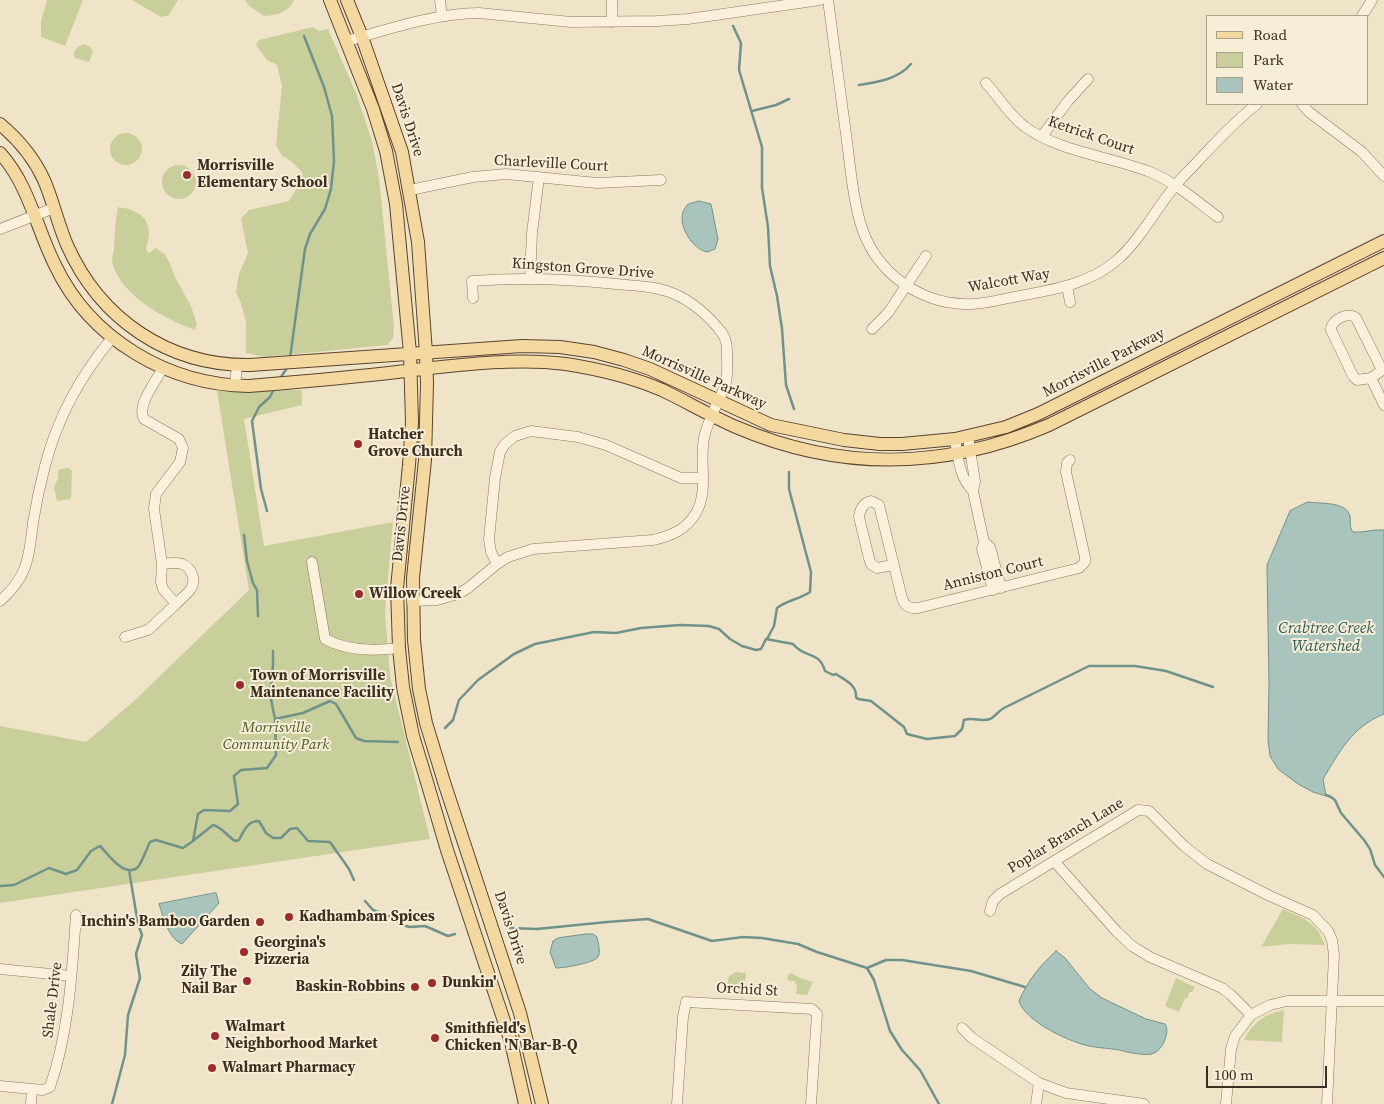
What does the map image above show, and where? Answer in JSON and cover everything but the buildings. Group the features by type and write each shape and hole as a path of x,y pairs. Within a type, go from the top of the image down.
{"main road":[{"name":"Davis Drive","path":"330,0 373,109 386,150 396,204 410,354 412,422 397,588 399,648 403,686 413,736 447,850 511,1042 526,1104"},
{"name":"Davis Drive","path":"347,0 362,37 402,152 418,242 426,368 425,460 412,601 415,664 426,723 520,1013 542,1104"},
{"name":"Morrisville Parkway","path":"0,124 20,142 34,162 44,181 66,243 90,286 120,318 145,337 188,357 210,363 237,365 275,364 541,346 560,347 594,352 650,369 771,425 844,440 880,444 902,444 962,438 1006,427 1038,414 1384,241"},
{"name":"Morrisville Parkway","path":"0,153 24,188 54,265 90,317 112,338 145,360 190,378 235,386 278,384 426,368 511,362 538,362 575,366 619,376 660,390 711,415 782,445 843,458 894,460 964,453 1010,441 1049,426 1384,258"}],"street":[{"path":"440,0 442,16"},
{"path":"612,0 612,22"},
{"path":"347,41 442,16 479,13 571,22 688,19 820,0"},
{"name":"Walcott Way","path":"828,0 862,230 871,250 892,275 907,286 926,296 939,300 972,304 1067,286 1095,275 1118,260 1175,185 1243,115 1257,105"},
{"path":"1363,15 1372,0"},
{"path":"1042,136 1068,101 1088,79"},
{"name":"Ketrick Court","path":"986,83 1024,127 1067,146 1153,173 1175,185 1218,217"},
{"path":"1303,105 1309,112 1362,152 1384,176"},
{"name":"Charleville Court","path":"410,190 490,175 521,174 597,183 662,180"},
{"path":"530,278 532,233 539,177"},
{"path":"0,229 35,217 54,208"},
{"path":"872,329 888,313 926,256"},
{"name":"Kingston Grove Drive","path":"412,601 437,600 458,594 508,557 533,549 652,540 666,537 683,528 691,521 701,503 703,491 703,446 711,415 726,380 726,342 716,326 683,298 661,290 646,287 530,278 472,281 473,298"},
{"path":"1067,286 1070,302"},
{"path":"1348,315 1353,315 1383,370 1371,378 1357,380 1353,376 1331,330 1331,325 1348,315"},
{"path":"0,601 18,583 25,569 30,554 36,506 45,465 60,422 74,392 112,338"},
{"path":"235,386 237,365"},
{"path":"163,368 142,405 142,414 144,419 179,439 183,448 180,462 159,487 154,502 162,564 161,582 163,589 176,604"},
{"path":"1371,378 1384,405"},
{"path":"497,564 491,552 489,539 496,469 504,444 515,436 531,431 578,437 606,445 681,478 702,478"},
{"path":"962,438 964,480 973,491 984,542 990,547 997,589"},
{"name":"Anniston Court","path":"893,565 877,568 871,564 859,517 860,511 867,502 876,502 880,509 903,602 910,607 918,608 1082,566 1085,562 1085,557 1066,472 1067,463 1070,460"},
{"path":"312,562 326,639 334,644 356,648 399,648"},
{"path":"125,637 148,630 191,589 193,577 188,568 177,563 162,564"},
{"name":"Poplar Branch Lane","path":"990,911 993,901 1000,894 1138,810 1149,811 1184,846 1206,864 1313,915 1328,931 1334,948 1328,1104"},
{"path":"1054,861 1117,932 1132,946 1150,957 1222,988 1251,1015"},
{"name":"Shale Drive","path":"32,1089 43,1090 50,1087 62,1047 76,915"},
{"path":"0,969 71,976"},
{"path":"1226,1104 1231,1049 1235,1036 1251,1015 1277,1002 1384,1001"},
{"name":"Orchid St","path":"677,1104 683,1017 686,1002 812,1009 817,1014 811,1104"},
{"path":"962,1028 972,1038 1039,1083 1066,1093 1144,1104"},
{"path":"1036,1104 1039,1083"},
{"path":"0,1086 32,1089 31,1104"}],"green space":[{"path":"47,0 83,0 65,46 41,37 41,21"},
{"path":"132,0 178,0 169,15 161,17"},
{"path":"245,0 294,0 285,11 264,16 248,5"},
{"path":"313,27 319,31 328,29 356,93 372,141 379,178 394,327 393,338 387,345 265,357 246,353 246,322 236,292 239,274 248,253 241,219 249,210 289,201 303,173 291,161 282,156 276,145 282,86 277,65 267,60 256,45 259,40"},
{"path":"85,44 93,52 89,62 75,58 74,55 76,49"},
{"path":"126,133 137,138 142,149 137,160 126,165 115,160 110,149 115,138"},
{"path":"179,165 191,170 196,182 191,194 179,199 167,194 162,182 167,170"},
{"path":"118,207 134,211 145,219 149,231 147,252 150,253 155,248 165,254 191,306 197,324 195,330 171,320 146,305 135,297 118,277 112,257"},
{"name":"Morrisville Community Park","path":"302,390 302,405 244,419 264,546 393,522 385,612 390,676 430,839 0,903 0,726 86,742 134,701 249,590 217,391"},
{"path":"69,468 72,471 71,499 57,501 54,488 58,472 60,469"},
{"path":"1283,909 1303,918 1313,926 1322,937 1325,945 1289,944 1261,947"},
{"path":"736,972 746,973 745,984 741,983 740,987 727,985 729,976"},
{"path":"791,973 813,982 807,995 796,994 797,986 794,981 787,979"},
{"path":"1176,978 1195,987 1187,999 1185,998 1179,1012 1165,1006"},
{"path":"1284,1010 1282,1042 1244,1040 1260,1020 1277,1011"}],"water":[{"path":"699,201 711,204 718,239 715,249 707,252 692,242 685,230 682,218 687,205"},
{"name":"Crabtree Creek Watershed","path":"1308,502 1332,504 1348,511 1353,532 1384,530 1384,714 1363,726 1341,750 1323,779 1326,796 1298,784 1278,769 1270,756 1268,740 1267,565 1290,511"},
{"path":"216,893 219,903 182,944 177,941 167,927 159,904"},
{"path":"593,934 597,937 598,957 585,963 556,968 550,952 553,941 558,938"},
{"path":"1056,951 1065,958 1090,989 1102,998 1146,1019 1165,1024 1166,1035 1164,1043 1159,1049 1151,1054 1142,1054 1085,1045 1047,1029 1029,1016 1019,1001 1034,974"}],"waterway":[{"path":"733,26 741,43 739,70 762,147 762,188 768,227 770,266 782,329 786,385 794,409"},
{"path":"290,358 305,249 310,234 325,209 331,189 334,161 332,116 324,87 304,36"},
{"path":"859,85 881,81 894,76 911,64"},
{"path":"752,111 776,105 789,99"},
{"path":"279,380 287,368"},
{"path":"267,511 261,489 252,421 259,407 270,397 274,389"},
{"path":"767,639 774,626 777,608 810,592 811,572 789,489 789,472"},
{"path":"244,535 247,561 257,590 258,616"},
{"path":"445,728 453,720 459,700 478,680 514,654 535,644 594,632 616,633 641,628 680,625 709,626 719,629 730,639 742,646 756,650 761,649 766,639 793,644 802,652 819,660 825,671 833,675 836,674 850,683 855,689 858,699 871,701 904,727 907,734 927,739 955,736 962,729 964,720 990,719 1004,708 1089,666 1135,666 1166,671 1213,687"},
{"path":"273,651 270,694 275,719"},
{"path":"0,886 14,885 49,868 66,874 77,870 91,851 100,846 117,864 128,870 138,867 150,842 156,840 183,848 193,841 198,814 204,810 230,811 238,804 234,776 241,770 267,768 276,755 275,719 303,713 330,701 336,704 356,738 364,741 398,742"},
{"path":"1326,795 1335,800 1341,813 1364,840 1370,849 1375,865 1384,877"},
{"path":"193,841 213,825 235,841 239,840 246,827 255,821 259,821 266,833 273,838 281,838 290,829 297,828 308,841 330,842 349,869 354,880"},
{"path":"112,1104 125,1055 128,1015 140,978 136,954 142,935 138,924 129,870"},
{"path":"365,901 373,910 391,917 402,925 410,927 425,926 448,936 455,934"},
{"path":"510,928 537,929 648,919 712,941 743,937 798,944 867,968 874,980 890,1031 902,1050 920,1070 939,1104"},
{"path":"867,968 886,960 902,960 971,971 1025,987"}],"place":[{"name":"Morrisville Elementary School","path":"187,175"},
{"name":"Hatcher Grove Church","path":"358,444"},
{"name":"Willow Creek","path":"359,594"},
{"name":"Town of Morrisville Maintenance Facility","path":"240,685"},
{"name":"Kadhambam Spices","path":"289,917"},
{"name":"Inchin's Bamboo Garden","path":"260,922"},
{"name":"Georgina's Pizzeria","path":"244,952"},
{"name":"Zily The Nail Bar","path":"247,981"},
{"name":"Dunkin'","path":"432,983"},
{"name":"Baskin-Robbins","path":"415,987"},
{"name":"Walmart Neighborhood Market","path":"215,1036"},
{"name":"Smithfield's Chicken 'N Bar-B-Q","path":"435,1038"},
{"name":"Walmart Pharmacy","path":"212,1068"}]}
